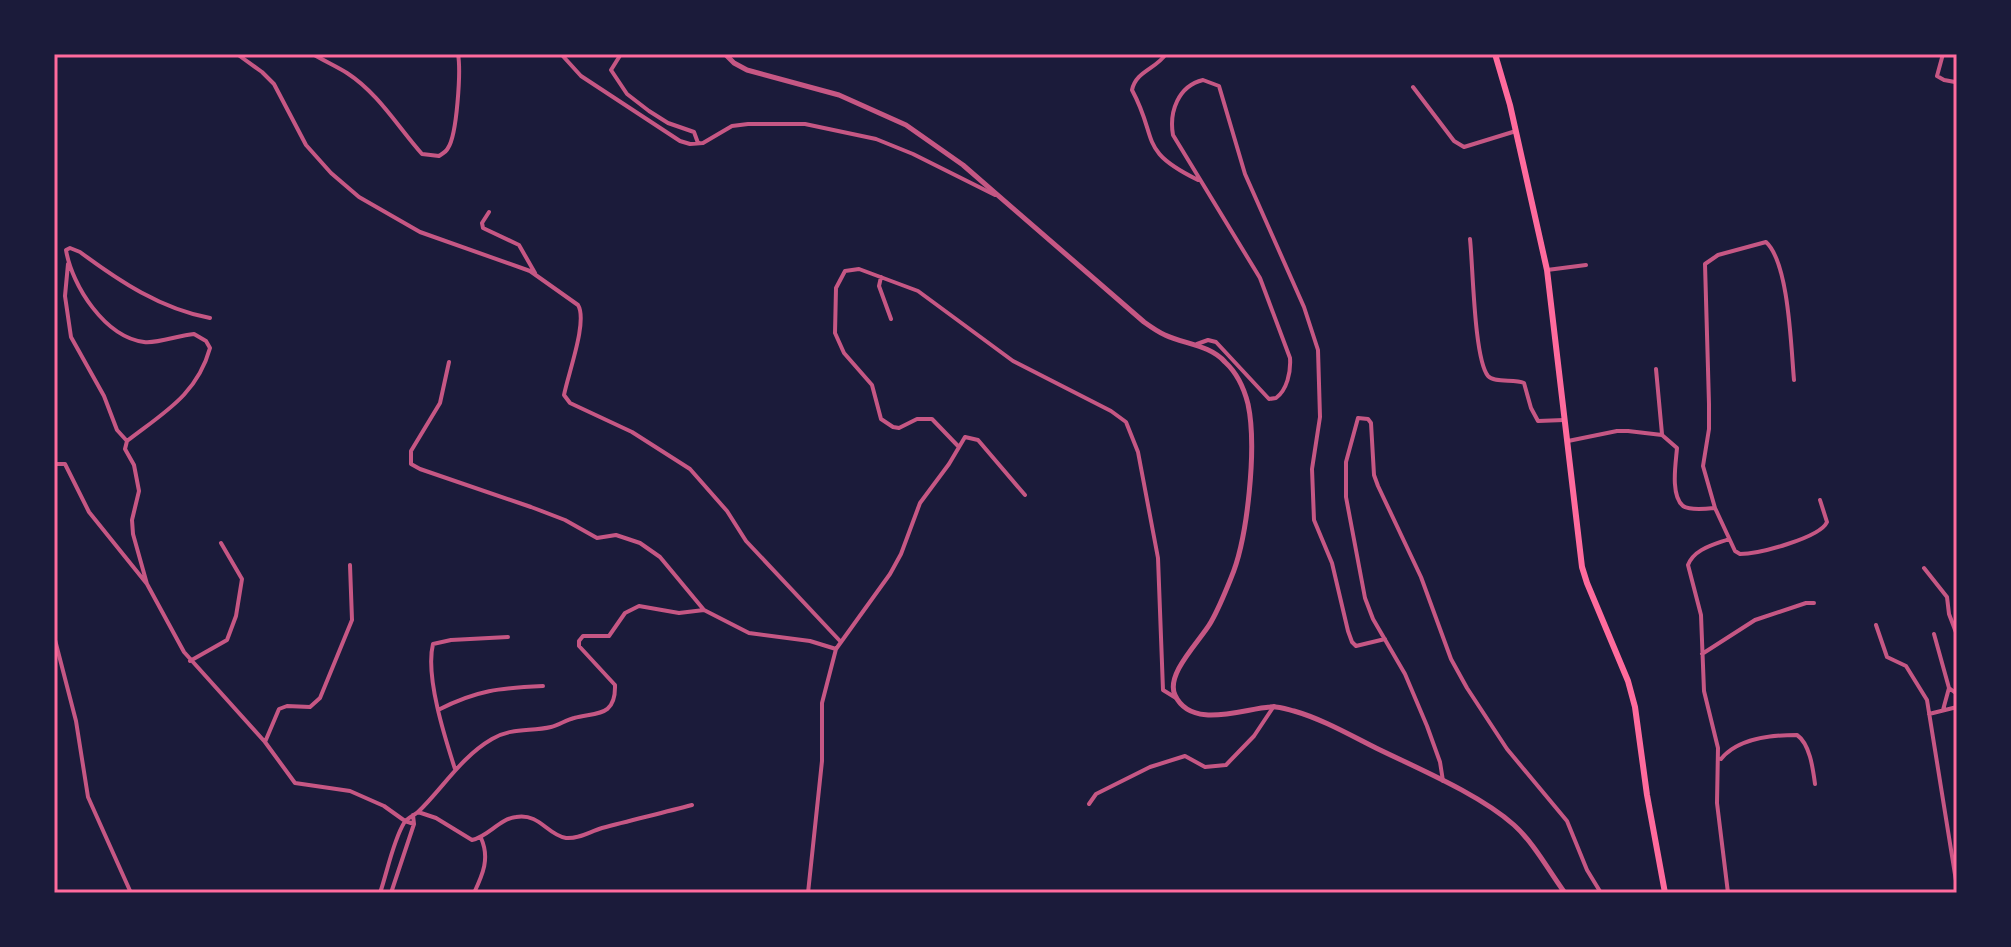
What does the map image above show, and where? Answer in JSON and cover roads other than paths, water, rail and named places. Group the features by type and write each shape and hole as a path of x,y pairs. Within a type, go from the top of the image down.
{"main road":[{"path":"1495,54 1547,270 1582,567 1628,681 1635,707 1665,893"}],"street":[{"path":"237,54 274,84 306,145 331,173 359,197 420,232 451,245 514,263 578,305 582,312 564,395 570,403 632,432 690,469 717,499 746,541 840,641"},
{"path":"313,54 361,84 408,134 422,154 439,156 447,150 452,135 459,90 458,54"},
{"path":"561,54 581,76 680,141 698,143 718,136 732,126 788,122 805,124 876,139 898,147 995,195"},
{"path":"621,54 611,70 627,94 668,123 694,132 698,143"},
{"path":"725,54 747,70 839,95 906,125 963,165 1144,322 1164,335 1196,345 1223,359 1243,387 1248,406 1250,468 1242,541 1233,574 1211,622 1175,678 1173,689 1176,698"},
{"path":"1166,54 1155,66 1140,75 1132,90 1143,112 1153,149 1167,163 1199,180"},
{"path":"1943,54 1937,76 1955,82"},
{"path":"1196,345 1208,340 1216,342 1265,396 1276,398 1282,392 1290,370 1290,358 1260,278 1173,135 1172,114 1182,93 1196,81 1208,80 1219,86 1251,189 1304,307 1318,350 1321,389 1318,442 1312,469 1314,520 1332,563 1348,631 1356,646 1385,639"},
{"path":"1413,87 1454,141 1464,147 1516,131"},
{"path":"489,212 482,223 483,228 519,245 536,275"},
{"path":"1470,239 1479,352 1487,374 1494,380 1524,383 1538,421 1564,420"},
{"path":"1794,380 1786,296 1774,250 1766,242 1718,255 1705,264 1709,429 1703,466 1715,508 1735,551 1746,554 1821,531 1827,522 1820,500"},
{"path":"127,441 117,430 104,396 71,337 65,296 66,250 70,248 139,292 173,308 210,318"},
{"path":"68,262 85,294 112,330 145,342 194,334 206,341 210,348 195,385 171,408 127,441 125,449 134,465 139,491 132,520 133,534 147,584"},
{"path":"1547,270 1586,265"},
{"path":"958,446 932,419 917,419 899,428 881,419 872,385 837,343 834,325 836,288 845,271 854,269 918,291 1013,361 1121,416 1126,422 1138,452 1158,558 1163,690 1194,712 1209,715 1274,706 1321,721 1443,781 1504,816 1517,828 1565,893"},
{"path":"881,277 879,286 891,319"},
{"path":"449,362 440,403 411,451 411,464 565,520 597,538 616,535 640,543 660,557 704,610 749,633 810,641 836,649"},
{"path":"1656,369 1662,435"},
{"path":"1443,781 1427,726 1405,674 1373,619 1365,598 1346,497 1346,462 1358,418 1368,419 1371,423 1374,475 1426,589 1451,659 1507,749 1567,821 1587,870 1601,893"},
{"path":"1568,441 1617,431 1662,435 1677,448 1676,493 1682,505 1687,508 1715,508"},
{"path":"808,893 822,761 822,703 840,641 890,574 920,503 965,437 978,440 1025,495"},
{"path":"54,464 65,464 89,512 147,584 190,661 265,742 295,783 350,791 414,824"},
{"path":"1728,893 1717,803 1720,760 1704,691 1701,615 1688,565 1692,556 1703,549 1729,539"},
{"path":"190,661 227,640 236,616 242,579 221,543"},
{"path":"265,742 279,709 287,706 310,707 320,698 352,620 350,565"},
{"path":"1924,568 1947,597 1957,635"},
{"path":"1702,654 1755,620 1814,603"},
{"path":"380,893 405,821 416,814 455,769 493,738 521,728 549,727 580,716 601,714 605,710 614,696 615,685 579,646 580,638 609,636 625,613 639,606 679,613 704,610"},
{"path":"1876,625 1887,657 1911,671 1918,689 1927,700 1957,887"},
{"path":"1934,634 1949,688 1943,710"},
{"path":"54,636 76,721 88,797 131,893"},
{"path":"455,769 438,710 433,644 508,637"},
{"path":"438,710 482,691 543,686"},
{"path":"1949,688 1957,694"},
{"path":"1089,804 1096,794 1168,760 1185,756 1205,767 1226,765 1254,736 1274,706"},
{"path":"1929,714 1957,707"},
{"path":"1720,760 1730,749 1747,742 1764,737 1797,735 1803,740 1813,766 1815,784"},
{"path":"416,814 436,818 472,840 481,838 503,821 514,817 539,821 560,836 577,838 599,829 692,805"},
{"path":"391,893 416,814"},
{"path":"474,893 487,858 481,838"},
{"path":"386,875 396,878"}]}
